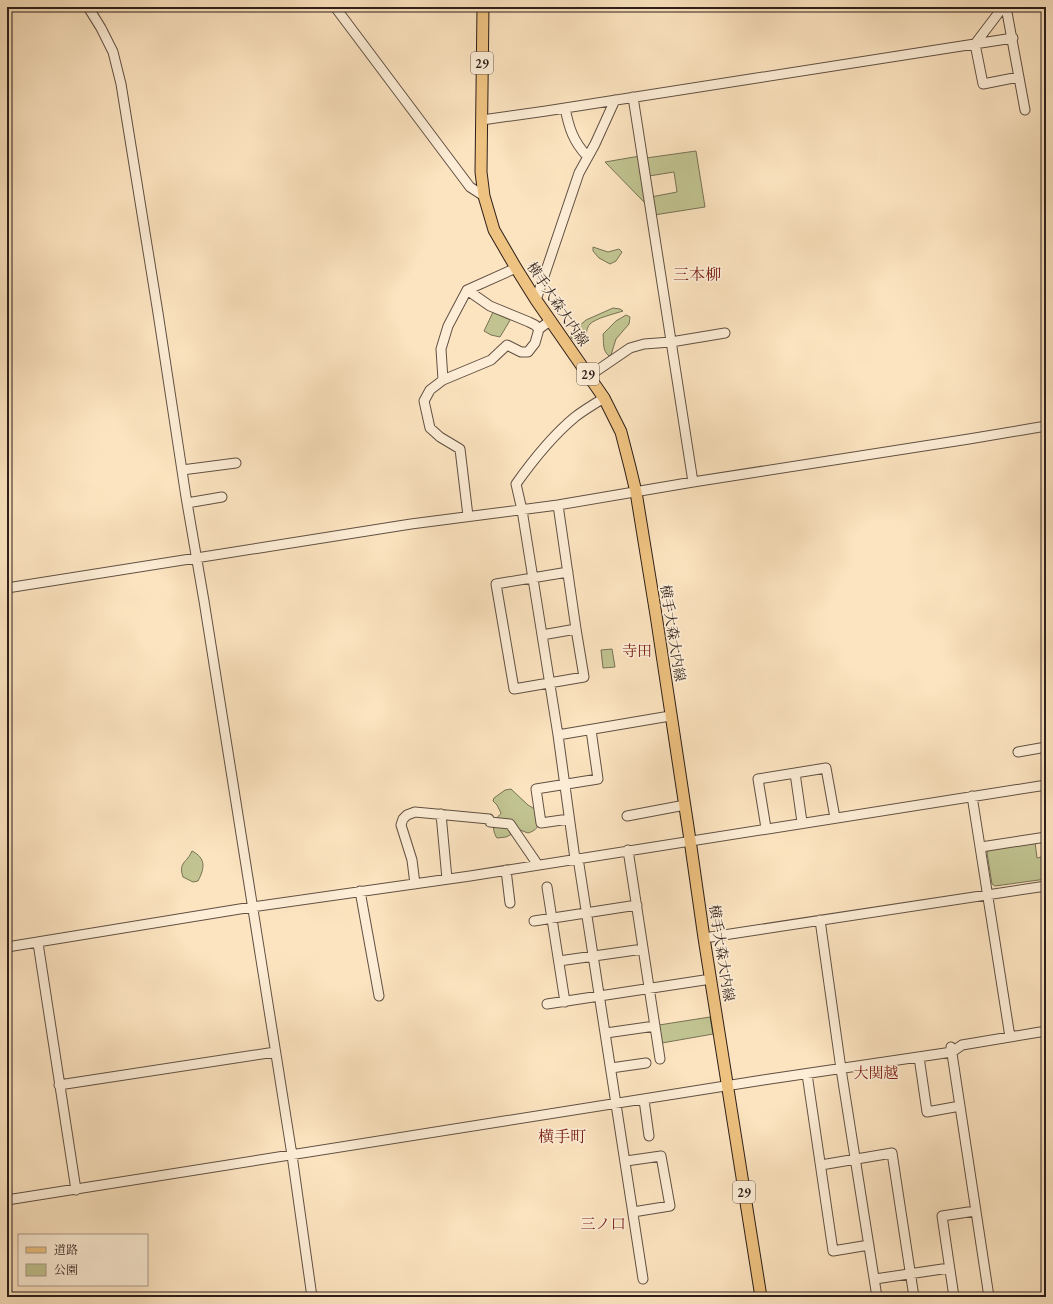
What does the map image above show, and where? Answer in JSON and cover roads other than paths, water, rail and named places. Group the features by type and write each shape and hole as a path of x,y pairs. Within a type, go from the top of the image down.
{"main road":[{"name":"横手大森大内線","path":"483,7 481,172 484,196 494,230 536,300 604,398 621,432 636,492 685,805 704,938 761,1297"}],"street":[{"path":"88,7 102,28 113,52 121,84 292,1154 312,1297"},
{"path":"335,7 470,187 484,196"},
{"path":"1002,7 975,44 983,84 1019,77"},
{"path":"1006,7 1013,38 1025,110"},
{"path":"482,120 1013,38"},
{"path":"633,97 693,482"},
{"path":"536,300 579,172 595,144 615,100"},
{"path":"565,108 570,131 580,149 587,156"},
{"path":"442,380 441,348 448,326 467,290 516,268"},
{"path":"467,290 490,306 522,318 539,329"},
{"path":"468,516 460,449 440,437 430,428 424,401 430,390 442,380 491,360 507,345 521,352 528,352 535,343 539,329 551,320"},
{"path":"589,376 630,348 644,344 671,342 725,333"},
{"path":"604,398 576,416 537,455 516,484 522,510 558,735 569,819 606,1033 643,1279"},
{"path":"7,588 468,516 558,505 1046,426"},
{"path":"182,470 236,463"},
{"path":"187,503 222,497"},
{"path":"558,505 584,678 514,689 496,584 568,572"},
{"path":"542,635 576,629"},
{"path":"558,735 670,716"},
{"path":"569,819 541,823 536,788 598,779 591,730"},
{"path":"1018,752 1046,747"},
{"path":"766,828 758,779 826,768 834,818"},
{"path":"795,773 802,822"},
{"path":"7,947 252,907 415,884 802,822 1046,785"},
{"path":"972,796 1010,1037"},
{"path":"627,816 685,805"},
{"path":"415,884 410,854 401,825 403,819 407,815 415,812 489,819 490,822 510,824 538,864"},
{"path":"441,814 447,879"},
{"path":"981,847 1046,837"},
{"path":"628,850 660,1059"},
{"path":"506,870 510,903"},
{"path":"704,938 1046,886"},
{"path":"547,887 565,1002"},
{"path":"360,891 379,996"},
{"path":"534,921 637,905"},
{"path":"820,920 841,1069 877,1297"},
{"path":"38,942 76,1190"},
{"path":"559,961 643,949"},
{"path":"547,1004 711,980"},
{"path":"606,1033 655,1026"},
{"path":"7,1200 292,1154 919,1057 962,1045 1046,1031"},
{"path":"951,1049 989,1297"},
{"path":"59,1085 275,1052"},
{"path":"919,1057 927,1112 960,1106"},
{"path":"611,1068 646,1063"},
{"path":"807,1074 833,1251 869,1246"},
{"path":"644,1100 649,1136"},
{"path":"821,1165 892,1153 914,1297"},
{"path":"626,1161 661,1156 670,1206 634,1212"},
{"path":"954,1297 942,1216 975,1211"},
{"path":"874,1279 949,1268"}],"district":[{"name":"三本柳","path":"697,274"},
{"name":"寺田","path":"637,651"},
{"name":"大関越","path":"876,1073"},
{"name":"横手町","path":"562,1136"},
{"name":"三ノ口","path":"603,1224"}]}
